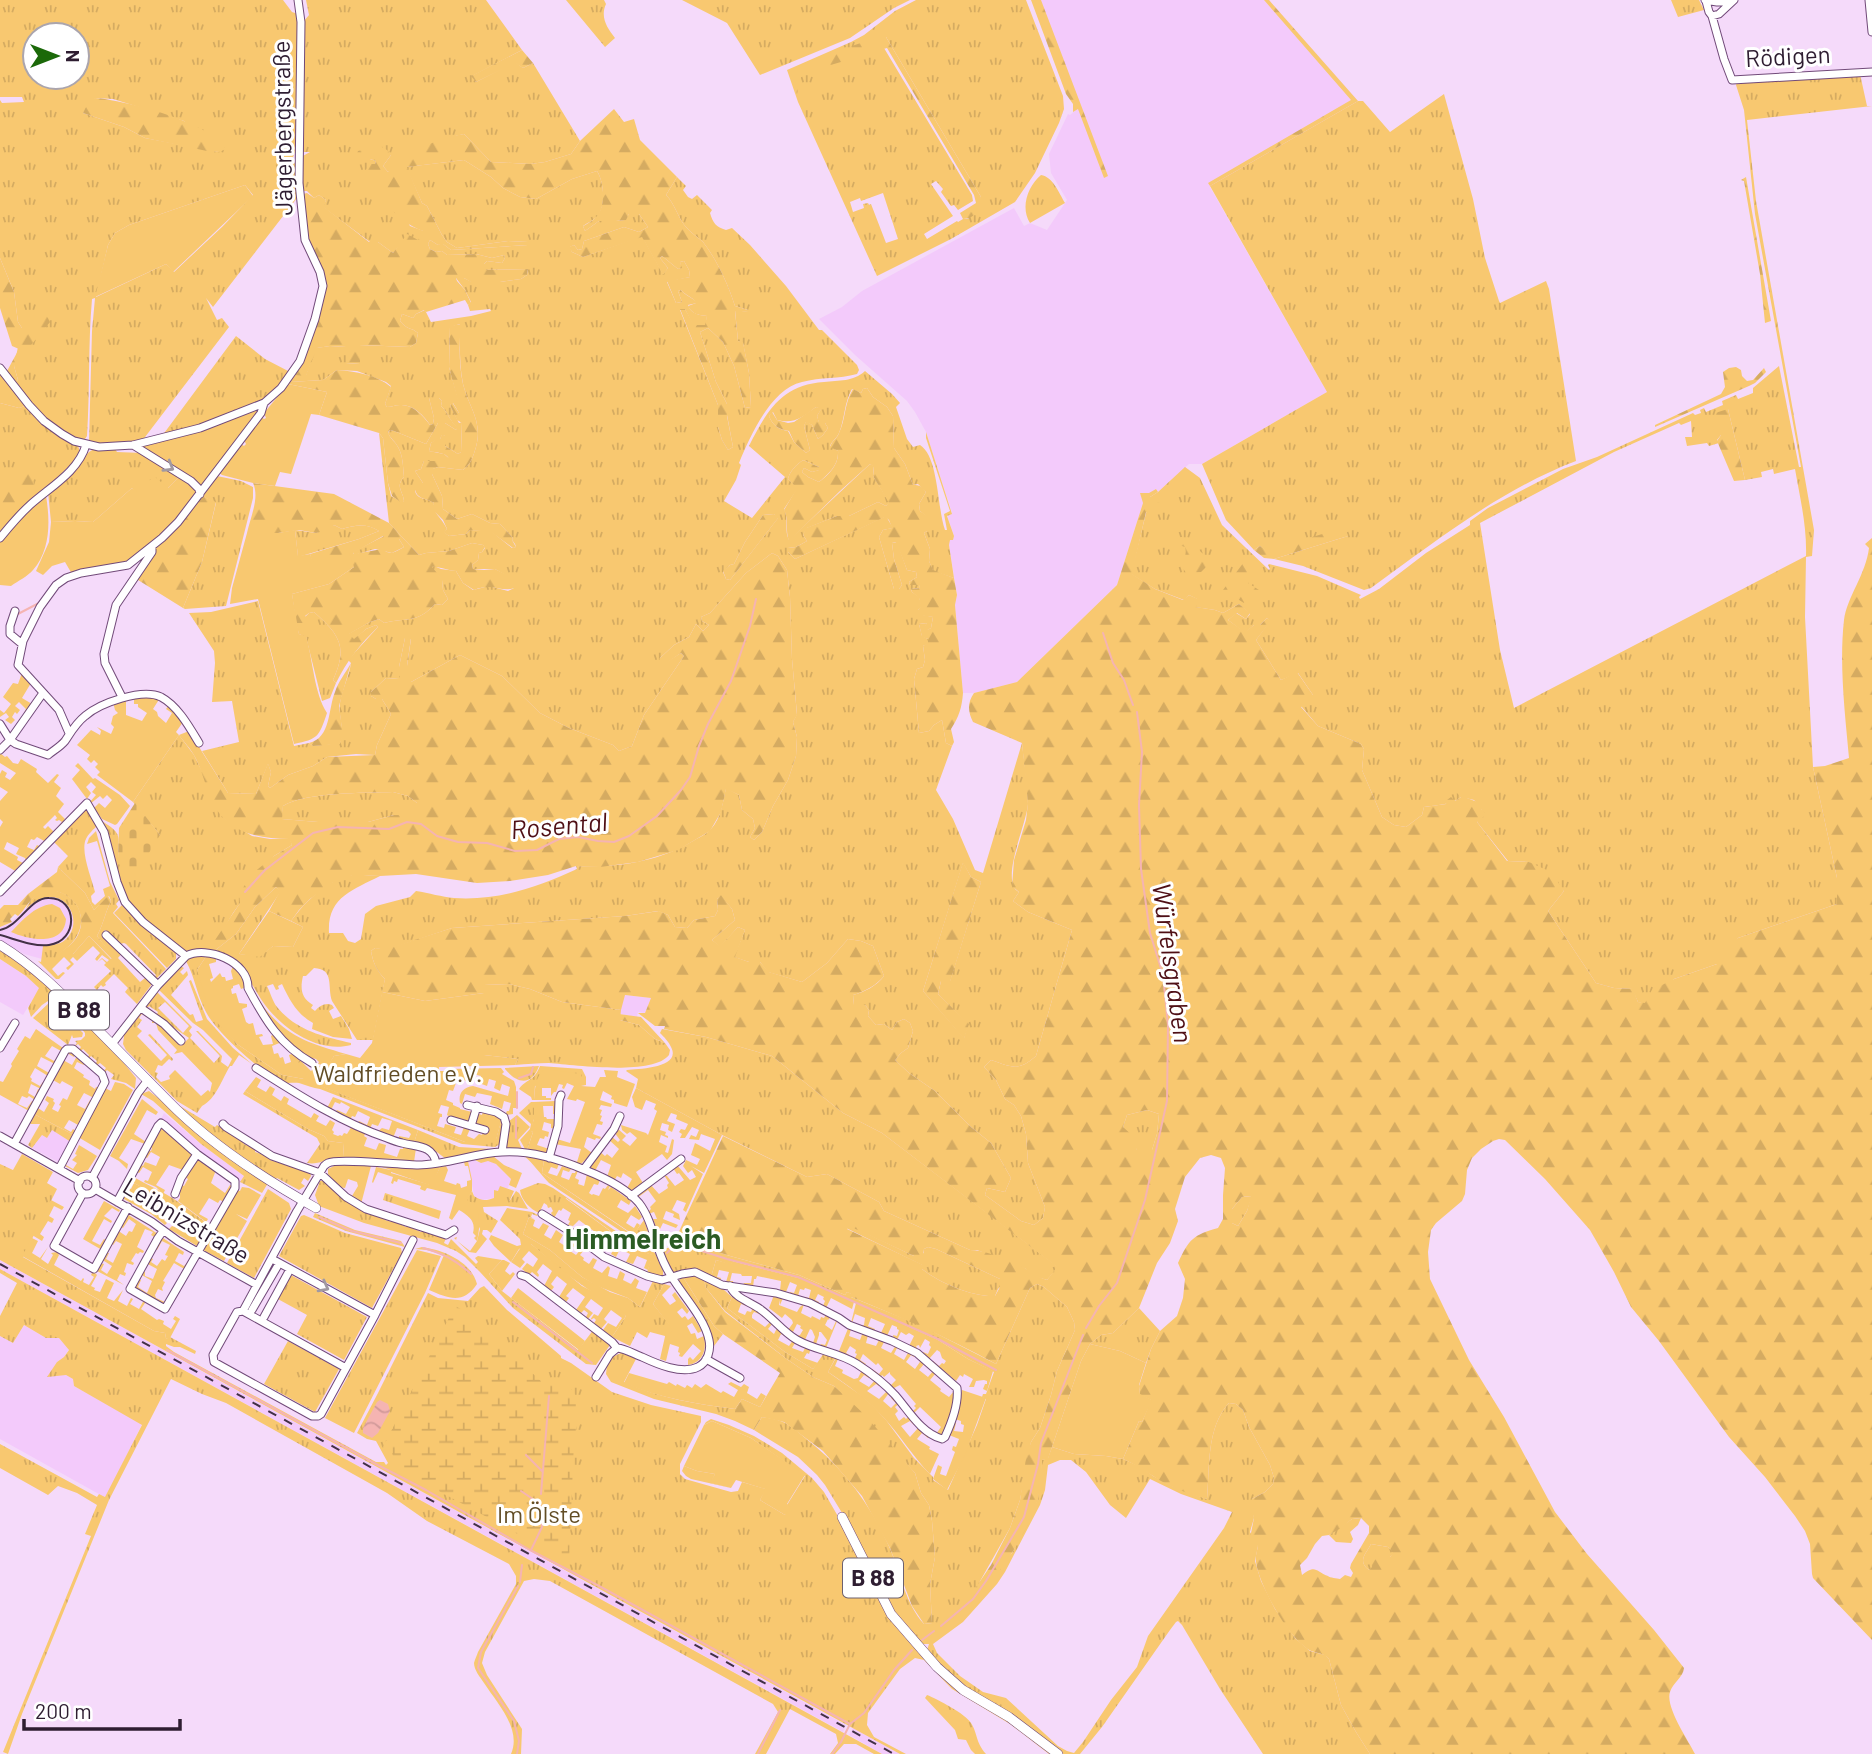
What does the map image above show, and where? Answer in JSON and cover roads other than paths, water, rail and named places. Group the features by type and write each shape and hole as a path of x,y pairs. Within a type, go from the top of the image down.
{"main road":[{"name":"B 88","path":"0,944 37,970 200,1130 258,1172 316,1208"},
{"name":"B 88","path":"842,1517 881,1597 895,1619 937,1667 955,1684 1027,1729 1058,1754"}],"street":[{"name":"Jägerbergstraße","path":"86,445 133,445 200,428 264,403 281,388 300,361 323,286 320,272 305,240 299,183 301,22 298,0"},
{"name":"Rödigen","path":"1733,1 1705,0 1732,80 1872,72"},
{"path":"1869,0 1872,32"},
{"name":"Rödigen","path":"1712,16 1733,1"},
{"path":"0,368 44,421 62,435 86,445 83,455 72,468 30,504 0,538"},
{"name":"Jägerbergstraße","path":"43,693 18,665 22,644 56,585 81,573 128,565 152,546 178,523 261,413 264,403"},
{"path":"133,445 191,481 200,494"},
{"path":"122,697 105,663 104,654 116,605 152,552 152,546"},
{"path":"15,611 10,634 22,644"},
{"path":"0,750 43,693 59,710 69,733"},
{"path":"0,724 10,740 16,744 48,755 61,745 88,713 122,697 161,697 184,720 199,743"},
{"path":"0,892 87,803 104,832 125,902 143,922 186,956"},
{"path":"106,935 158,985"},
{"path":"112,1044 158,985 186,956 203,952 221,957 239,968 269,1026 298,1055 312,1063"},
{"path":"141,1008 164,1024 181,1041"},
{"path":"0,1048 15,1023"},
{"path":"14,1144 65,1051 73,1049 102,1074 105,1082 59,1169"},
{"path":"256,1068 359,1127 402,1143 428,1149 433,1153 436,1163"},
{"path":"92,1178 138,1093 148,1080"},
{"path":"549,1158 558,1126 561,1095"},
{"path":"467,1105 477,1106 504,1117 506,1124 502,1152"},
{"path":"471,1126 477,1106"},
{"path":"584,1169 614,1129 620,1116"},
{"path":"451,1120 485,1130"},
{"path":"117,1202 161,1123 197,1154 235,1181 165,1309 130,1289 163,1231"},
{"path":"223,1124 272,1156 320,1173 346,1197 366,1209 446,1235 454,1230"},
{"path":"0,1136 80,1181"},
{"path":"252,1310 272,1259 303,1201 328,1163 422,1165 502,1152 523,1152 584,1169 631,1196 645,1213 671,1278 706,1331 709,1354 699,1367 682,1370 617,1348 575,1312 521,1275"},
{"path":"175,1194 181,1178 197,1154"},
{"path":"631,1196 681,1159"},
{"name":"Leibnizstraße","path":"86,1177 92,1178 95,1189 90,1193 83,1193 79,1187 80,1181 86,1177"},
{"name":"Leibnizstraße","path":"95,1189 198,1252 276,1295"},
{"path":"83,1193 54,1246 94,1269 128,1207"},
{"path":"542,1213 604,1257 653,1278 662,1280 695,1272 722,1285 730,1286 776,1293 810,1303 849,1325 892,1341 923,1357 957,1388 952,1418 943,1438 937,1438 926,1431 887,1387 868,1371 836,1353 809,1345 792,1336 761,1309 738,1297 730,1286"},
{"path":"346,1368 243,1311 237,1312 213,1359 214,1362 312,1416 318,1416 321,1413 346,1368 375,1315 414,1240"},
{"path":"272,1259 375,1315"},
{"path":"243,1311 276,1268 287,1275 264,1317"},
{"path":"596,1377 604,1362 617,1348"},
{"path":"706,1359 740,1378"}],"water":[{"path":"380,1400 388,1404 390,1411 378,1433 372,1438 363,1433 363,1428"}],"waterway":[{"name":"Rosental","path":"245,892 265,870 313,833 338,827 389,829 407,822 421,824 437,836 458,842 487,843 515,851 537,850 559,839 578,837 614,842 629,836 657,816 690,777 708,724 731,681 750,626 756,599"},
{"path":"16,615 39,603"},
{"name":"Würfelsgraben","path":"1103,633 1113,663 1124,680 1133,705"},
{"name":"Würfelsgraben","path":"1086,1328 1117,1283 1145,1200 1167,1101 1168,1025 1163,975 1150,933 1141,869 1139,805 1142,752 1137,712"},
{"path":"519,1078 531,1074 533,1067"},
{"path":"517,1092 517,1108"},
{"path":"516,1118 516,1138"},
{"path":"319,1217 352,1231 401,1243"},
{"path":"667,1253 677,1243 798,1277 938,1339 996,1370"},
{"path":"423,1248 449,1258 471,1274"},
{"path":"513,1302 592,1363"},
{"name":"Würfelsgraben","path":"941,1626 973,1599 1024,1517 1041,1443 1083,1335"},
{"path":"167,1350 850,1724"},
{"path":"541,1494 549,1396"},
{"path":"526,1455 542,1471"},
{"path":"521,1491 540,1504"},
{"path":"531,1550 542,1527 540,1501"},
{"path":"520,1582 522,1565"},
{"path":"517,1754 519,1741 514,1721 478,1668 481,1652 518,1586"},
{"name":"Würfelsgraben","path":"922,1640 934,1631"},
{"name":"Würfelsgraben","path":"832,1754 850,1724 864,1713 894,1670 912,1650"},
{"path":"758,1754 780,1710"}],"tram line":[{"path":"0,930 42,899 59,900 70,912 70,928 59,942 37,945 0,935"}],"railway":[{"path":"0,1264 894,1754"}],"district":[{"name":"Himmelreich","path":"643,1239"}],"park label":[{"name":"Waldfrieden e.V.","path":"398,1074"},
{"name":"Im Ölste","path":"539,1515"}]}
